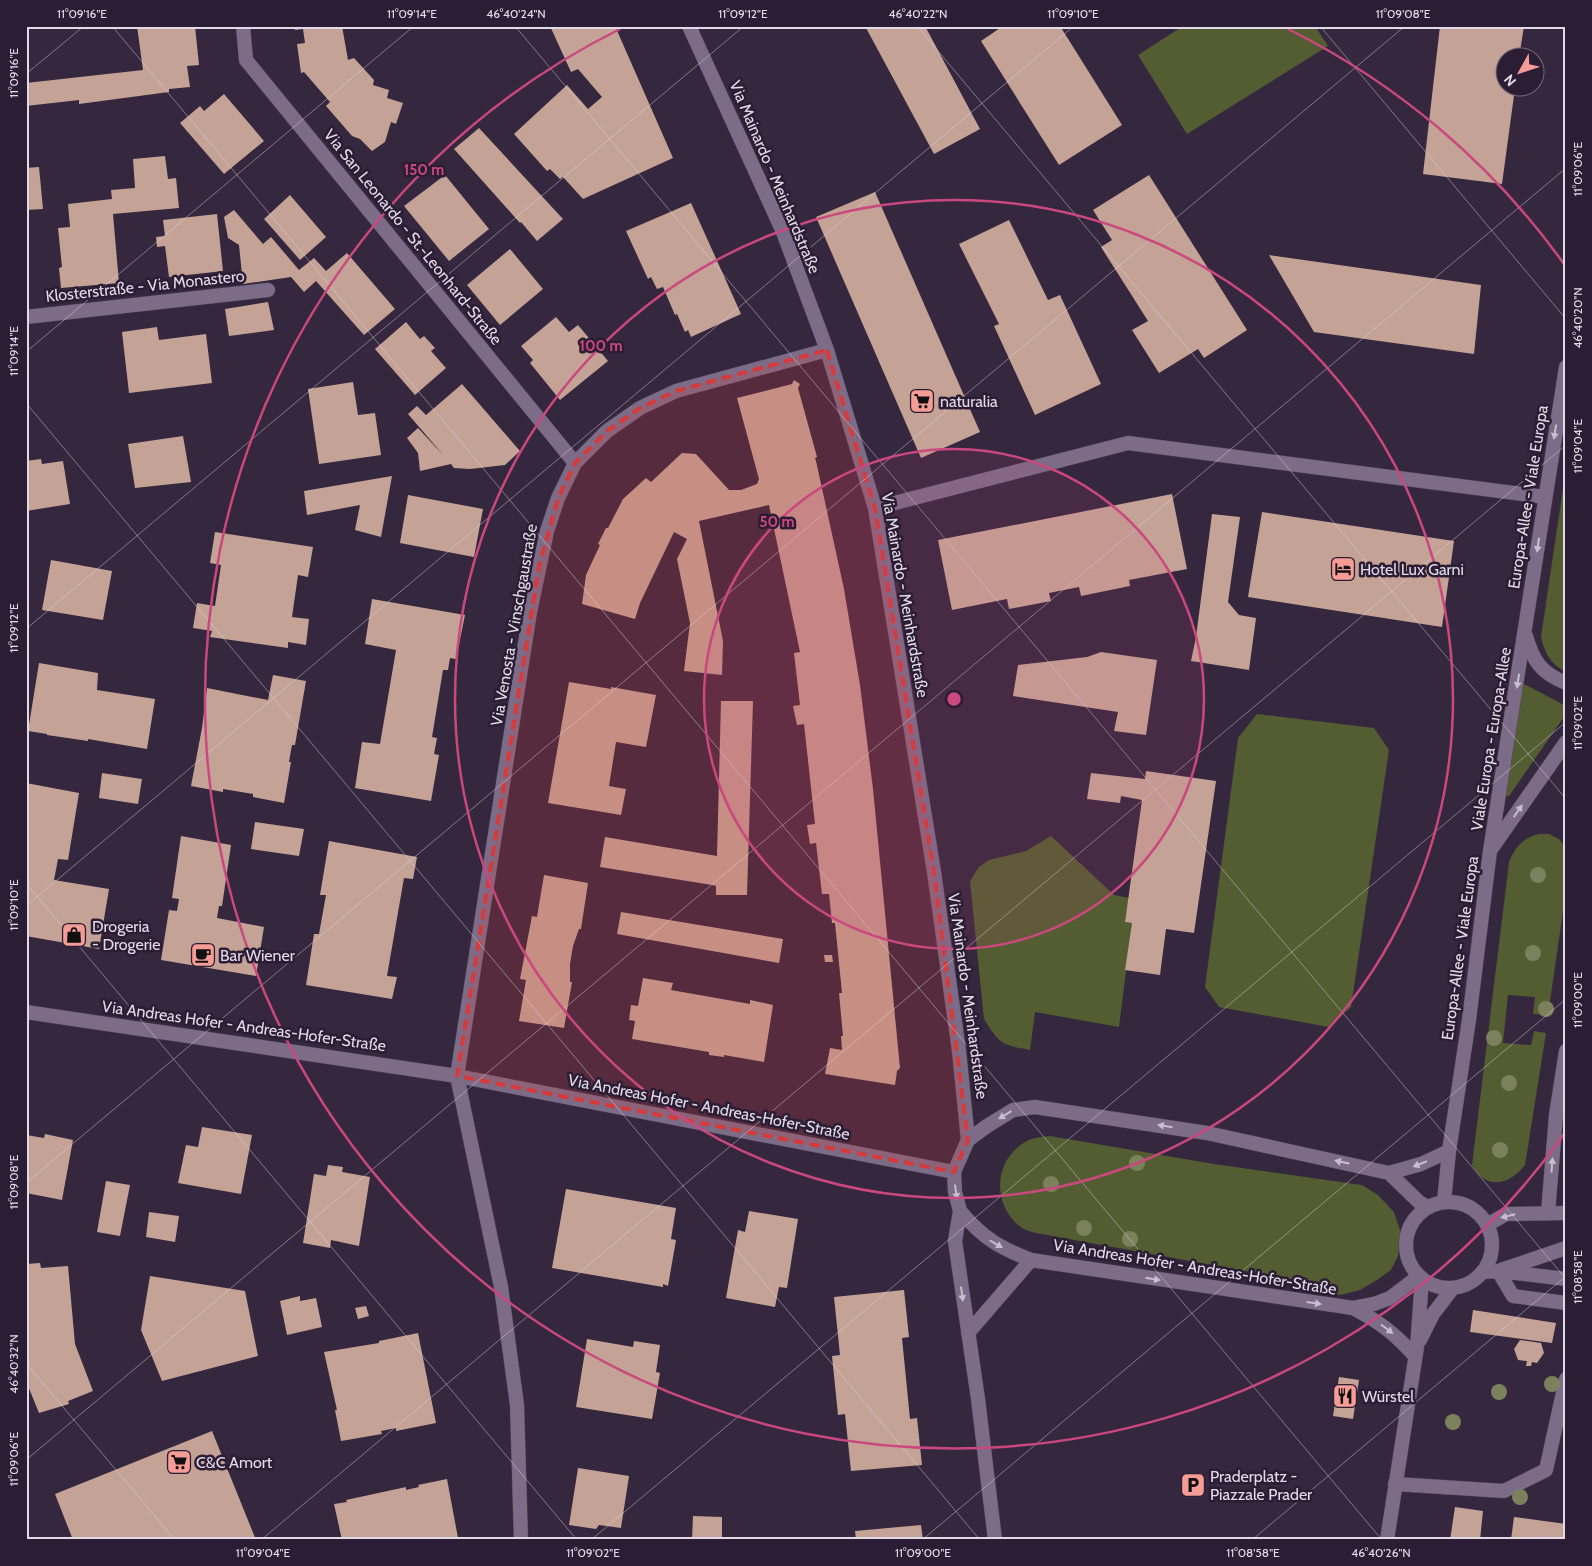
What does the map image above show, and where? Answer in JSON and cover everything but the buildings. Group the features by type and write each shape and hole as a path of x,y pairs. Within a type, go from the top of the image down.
{"street":[{"name":"Via San Leonardo - St.-Leonhard-Straße","path":"244,26 246,60 575,463"},
{"name":"Via Mainardo - Meinhardstraße","path":"689,26 784,232 827,350 875,508 934,872 959,1051 968,1140"},
{"name":"Klosterstraße - Via Monastero","path":"26,317 268,290"},
{"name":"Via Venosta - Vinschgaustraße","path":"457,1076 530,612 547,531 558,498 575,463 606,431 640,408 676,391 827,350"},
{"name":"Europa-Allee - Viale Europa","path":"1526,633 1566,367"},
{"path":"875,508 1128,443 1545,497"},
{"path":"1526,633 1531,652 1538,665 1554,678 1566,683"},
{"name":"Viale Europa - Europa-Allee","path":"1490,851 1526,633"},
{"name":"Europa-Allee - Viale Europa","path":"1444,1202 1448,1151 1469,1020 1490,851 1566,742"},
{"name":"Via Andreas Hofer - Andreas-Hofer-Straße","path":"26,1012 457,1076 954,1172"},
{"path":"1548,1214 1556,1115 1565,1059"},
{"path":"457,1076 501,1287 513,1375 517,1405 520,1540"},
{"path":"995,1540 978,1400 955,1241 960,1211 955,1192 954,1172 968,1140 986,1126 1013,1110 1035,1107 1207,1133 1389,1173 1421,1164 1448,1151"},
{"path":"1556,1115 1566,1135"},
{"path":"1389,1173 1418,1202 1428,1207"},
{"path":"1444,1202 1468,1205 1479,1213 1491,1232 1492,1255 1483,1272 1469,1284 1453,1288 1438,1287 1420,1277 1411,1264 1406,1243 1413,1220 1428,1207 1444,1202"},
{"name":"Via Andreas Hofer - Andreas-Hofer-Straße","path":"960,1211 977,1230 992,1242 1010,1252 1031,1260 1353,1308"},
{"path":"1488,1225 1506,1214 1566,1213"},
{"path":"1498,1271 1566,1248"},
{"name":"Via Andreas Hofer - Andreas-Hofer-Straße","path":"968,1333 1031,1260"},
{"path":"1483,1272 1498,1271 1566,1280"},
{"path":"1498,1271 1513,1296 1566,1303"},
{"path":"1353,1308 1374,1304 1390,1298 1420,1277"},
{"path":"1387,1540 1416,1351 1420,1277"},
{"path":"1416,1351 1432,1314 1453,1288"},
{"path":"1353,1308 1378,1322 1416,1351"},
{"path":"1395,1484 1504,1491 1546,1470 1566,1379"}],"highlighted area":[{"path":"827,350 875,508 934,872 968,1140 954,1172 457,1076 539,566 558,498 575,463 607,431 640,408 676,391"}],"green space":[{"path":"1183,26 1315,26 1328,46 1187,134 1138,55"},
{"path":"1566,468 1566,672 1549,658 1541,637"},
{"path":"1520,682 1566,706 1566,714 1509,796 1504,797"},
{"path":"1257,714 1374,728 1389,750 1351,1007 1329,1027 1219,1007 1205,987 1238,738"},
{"path":"1539,834 1549,834 1559,839 1566,848 1566,891 1548,1015 1533,1014 1535,997 1508,995 1503,1043 1531,1045 1534,1031 1546,1033 1525,1165 1519,1172 1505,1181 1491,1182 1484,1179 1472,1165 1509,862 1520,844 1528,838"},
{"path":"1051,836 1114,895 1129,898 1125,922 1132,923 1119,1027 1035,1012 1030,1050 1002,1042 993,1033 984,1019 970,881 979,867 989,860 1026,851"},
{"path":"1050,1136 1214,1164 1362,1185 1378,1195 1394,1212 1401,1233 1398,1256 1391,1270 1377,1280 1360,1290 1340,1295 1323,1293 1323,1285 1029,1231 1022,1228 1012,1219 1005,1208 1001,1196 1000,1183 1002,1171 1016,1149 1027,1141 1038,1137"}],"place":[{"name":"naturalia","path":"922,401"},
{"name":"Hotel Lux Garni","path":"1343,569"},
{"name":"Drogeria - Drogerie","path":"74,935"},
{"name":"Bar Wiener","path":"203,955"},
{"name":"Würstel","path":"1345,1396"},
{"name":"C&C Amort","path":"179,1462"},
{"name":"Praderplatz - Piazzale Prader","path":"1193,1485"}]}
